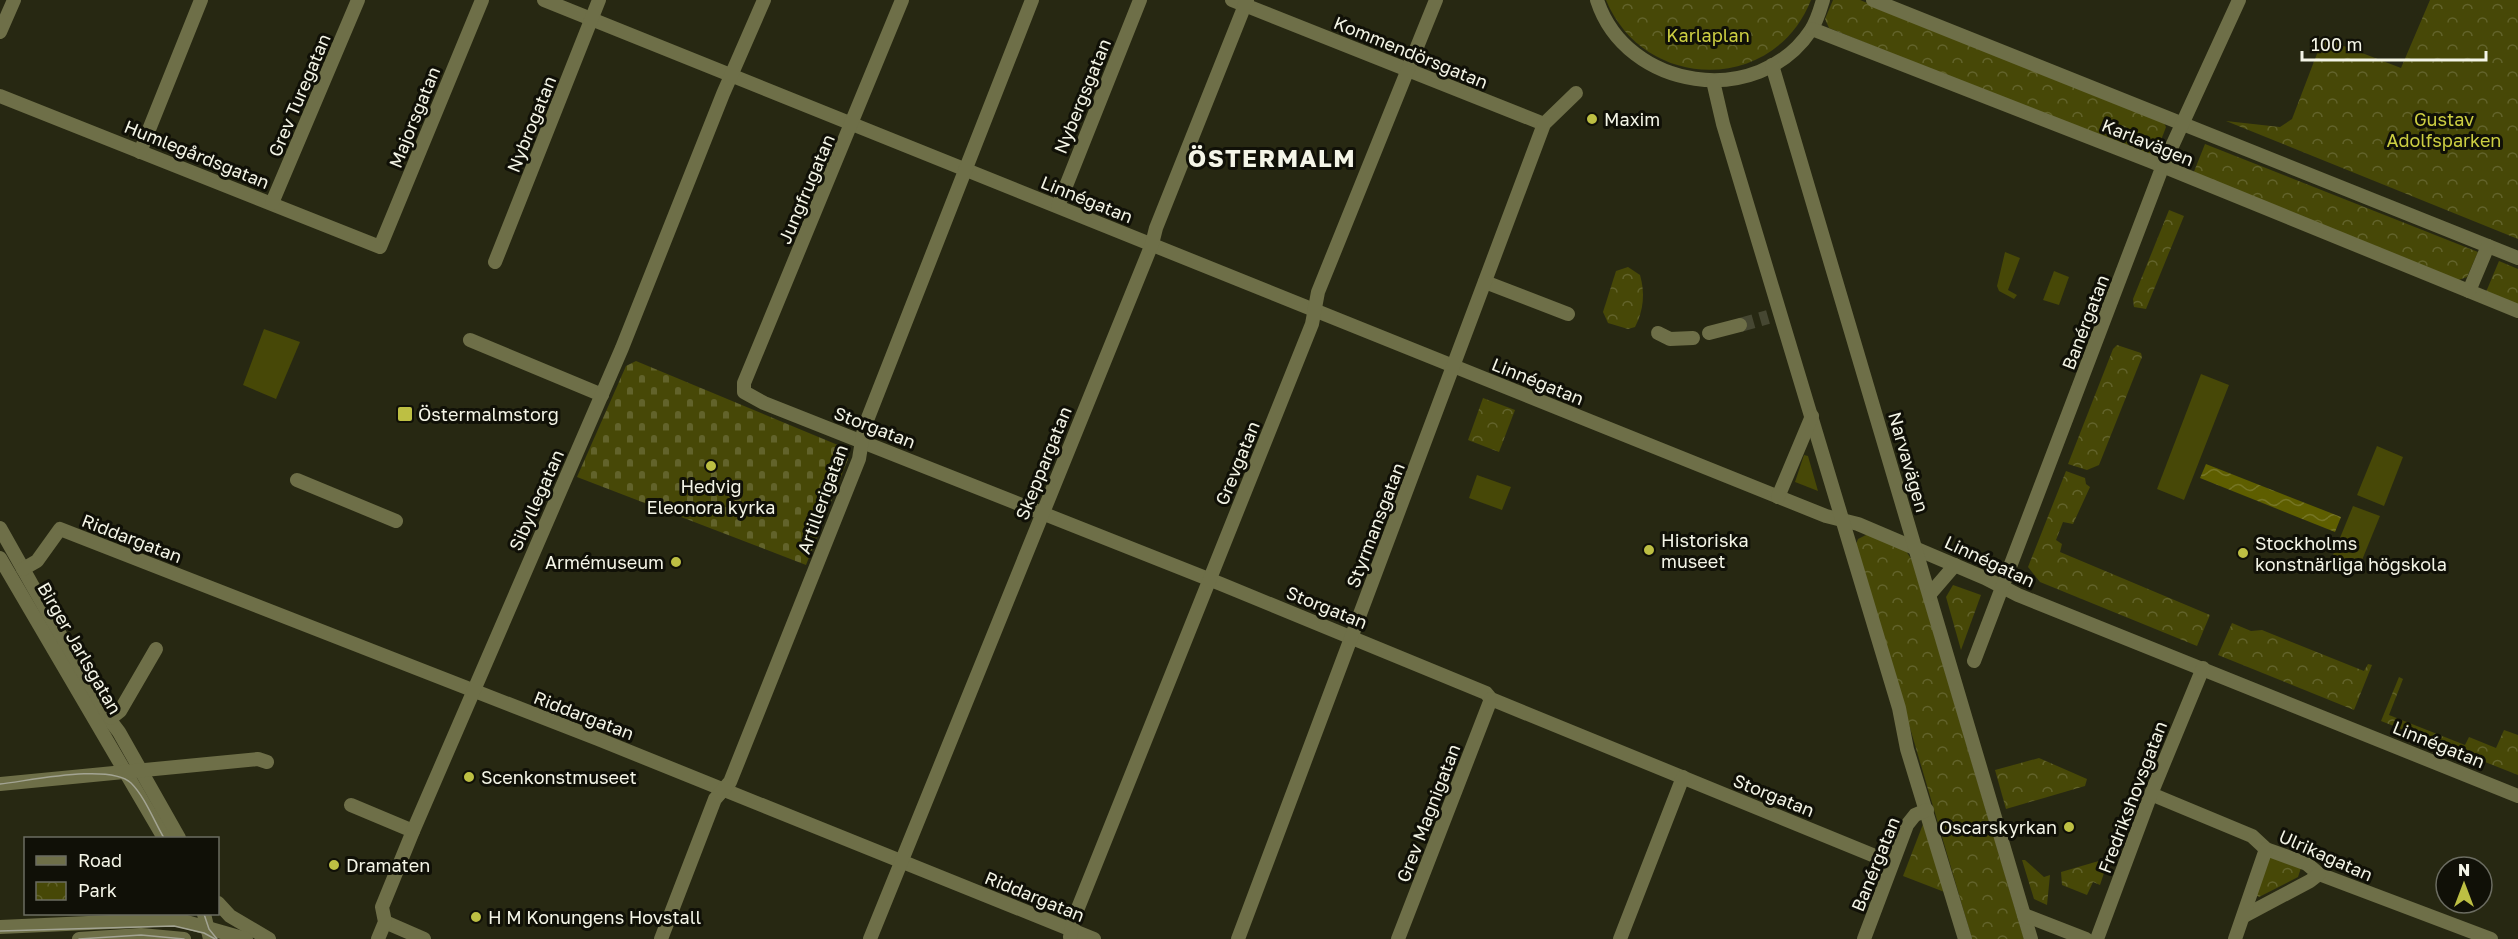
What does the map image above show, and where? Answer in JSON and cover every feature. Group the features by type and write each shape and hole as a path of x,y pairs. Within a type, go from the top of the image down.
{"street":[{"path":"0,9 4,0"},
{"path":"0,32 14,0"},
{"path":"140,152 201,0"},
{"name":"Grev Turegatan","path":"272,203 358,0"},
{"name":"Majorsgatan","path":"380,247 482,0"},
{"name":"Linnégatan","path":"544,0 1778,497 1842,522 1858,524 2002,586 2518,796"},
{"name":"Nybrogatan","path":"495,262 599,0"},
{"name":"Sibyllegatan","path":"378,939 384,918 382,907 413,831 602,395 764,0"},
{"name":"Jungfrugatan","path":"744,392 744,384 902,0"},
{"name":"Artillerigatan","path":"665,938 715,800 730,782 856,467 864,428 1032,0"},
{"name":"Nybergsgatan","path":"1058,206 1140,0"},
{"name":"Grevgatan","path":"1070,935 1315,310 1318,292 1436,0"},
{"path":"1597,0 1615,37 1635,55 1675,76 1713,81 1750,74 1788,55 1812,29 1823,0"},
{"name":"Karlavägen","path":"1873,0 2518,258"},
{"name":"Banérgatan","path":"1974,662 2162,168 2239,0"},
{"name":"Kommendörsgatan","path":"1242,2 1544,124"},
{"name":"Skeppargatan","path":"870,939 1152,244 1156,228 1242,2"},
{"name":"Karlavägen","path":"1812,29 2518,311"},
{"name":"Narvavägen","path":"1772,65 2031,939"},
{"path":"1713,81 1774,315 1812,416 1965,939"},
{"path":"1544,124 1576,93"},
{"name":"Humlegårdsgatan","path":"0,96 380,247"},
{"name":"Styrmansgatan","path":"1238,939 1544,124"},
{"path":"2469,291 2488,246"},
{"path":"1485,282 1568,314"},
{"path":"1710,333 1740,325"},
{"path":"1658,333 1670,339 1693,338"},
{"path":"471,340 602,395"},
{"name":"Storgatan","path":"744,392 751,398 1352,637 1486,693 1491,699 1892,863"},
{"path":"1778,497 1812,416"},
{"path":"297,480 396,521"},
{"name":"Birger Jarlsgatan","path":"0,528 103,711 111,718 178,837"},
{"name":"Riddargatan","path":"23,569 37,561 60,529 598,739 902,861 1070,935 1094,939"},
{"name":"Birger Jarlsgatan","path":"0,544 105,728 126,772"},
{"name":"Birger Jarlsgatan","path":"0,558 163,837"},
{"path":"1930,594 1955,565"},
{"name":"Birger Jarlsgatan","path":"111,718 120,711 156,649"},
{"name":"Fredrikshovsgatan","path":"2097,939 2151,794 2203,668"},
{"name":"Grev Magnigatan","path":"1398,939 1491,699"},
{"path":"0,784 258,759 267,762"},
{"path":"1620,939 1683,777"},
{"name":"Ulrikagatan","path":"2151,794 2252,836 2266,849 2307,864 2319,874 2466,935 2491,939"},
{"path":"351,805 413,831"},
{"name":"Banérgatan","path":"1864,939 1907,825 1915,814 1927,810"},
{"path":"2235,939 2244,916 2248,895 2266,849"},
{"path":"2244,916 2319,874"},
{"path":"219,904 230,916 268,939"},
{"path":"204,915 209,935"},
{"path":"2024,915 2086,939"},
{"path":"0,929 179,916 209,935"},
{"path":"384,918 424,939"},
{"name":"Sibyllegatan","path":"368,939 374,924 384,918"},
{"path":"0,929 167,926 209,935 246,939"},
{"path":"79,939 148,935 184,939"},
{"path":"148,935 163,939"}],"green space":[{"name":"Karlaplan","path":"1606,0 1811,0 1793,31 1769,53 1740,66 1709,70 1678,65 1649,52 1624,30"},
{"path":"1833,0 1860,0 2164,123 2166,127 2155,156 2150,158 1829,28 1825,19"},
{"name":"Gustav Adolfsparken","path":"2430,0 2518,0 2518,239 2226,121 2280,127 2292,119 2323,38 2401,68"},
{"path":"2205,144 2478,252 2467,277 2456,281 2193,174"},
{"path":"2169,210 2184,216 2146,309 2134,307 2133,299"},
{"path":"2005,252 2020,258 2008,290 2017,295 2014,299 1999,291 1997,286"},
{"path":"2499,261 2518,269 2518,305 2486,292"},
{"path":"1628,267 1640,275 1643,294 1638,321 1635,327 1628,329 1608,323 1603,312 1616,271"},
{"path":"2054,271 2069,277 2059,305 2043,300"},
{"path":"264,329 300,342 276,399 243,385"},
{"path":"2117,345 2141,353 2142,357 2099,465 2087,470 2068,464 2113,349"},
{"path":"636,361 845,448 848,459 806,565 577,477 626,366"},
{"path":"2201,374 2229,385 2184,500 2157,489"},
{"path":"1483,398 1515,410 1499,452 1468,440"},
{"path":"2377,446 2403,457 2384,506 2357,495"},
{"path":"1804,455 1808,456 1818,491 1795,482"},
{"path":"2066,471 2085,478 2086,484 2090,487 2073,524 2063,522 2056,540 2062,544 2060,552 2210,615 2197,646 2040,582 2028,567"},
{"path":"1477,475 1511,487 1502,510 1469,498"},
{"path":"2353,506 2380,516 2360,565 2333,555"},
{"path":"1868,534 1906,551 1912,560 2024,939 1972,939 1856,544 1858,539"},
{"path":"1953,585 1981,595 1961,650 1946,597"},
{"path":"2232,623 2251,631 2262,630 2364,671 2368,664 2372,665 2354,710 2218,655"},
{"path":"2399,677 2403,679 2389,715 2465,745 2469,737 2496,748 2504,730 2518,735 2518,775 2381,721"},
{"path":"2039,758 2087,779 2085,786 2006,809 1995,770"},
{"path":"1925,819 1947,893 1903,876"},
{"path":"2272,857 2301,868 2298,877 2259,897 2254,894 2267,859"},
{"path":"2109,858 2100,885 2093,882 2087,895 2062,885 2061,872"},
{"path":"2022,860 2025,860 2044,877 2050,875 2047,905 2034,899"}],"water":[{"path":"2206,464 2341,517 2335,532 2200,478"}],"tunnel":[{"path":"1740,325 1768,317"}],"tram line":[{"path":"0,784 68,775 106,774 121,777 131,783 141,795 163,837"},
{"path":"204,915 209,929 217,939"},
{"path":"0,931 174,926 204,933 215,939"},
{"path":"79,939 141,935 184,939"}],"place":[{"name":"Maxim","path":"1592,119"},
{"name":"Östermalmstorg","path":"405,414"},
{"name":"Hedvig Eleonora kyrka","path":"711,466"},
{"name":"Historiska museet","path":"1649,550"},
{"name":"Stockholms konstnärliga högskola","path":"2243,553"},
{"name":"Armémuseum","path":"676,562"},
{"name":"Scenkonstmuseet","path":"469,777"},
{"name":"Oscarskyrkan","path":"2069,827"},
{"name":"Dramaten","path":"334,865"},
{"name":"H M Konungens Hovstall","path":"476,917"}],"district":[{"name":"ÖSTERMALM","path":"1272,157"}]}
